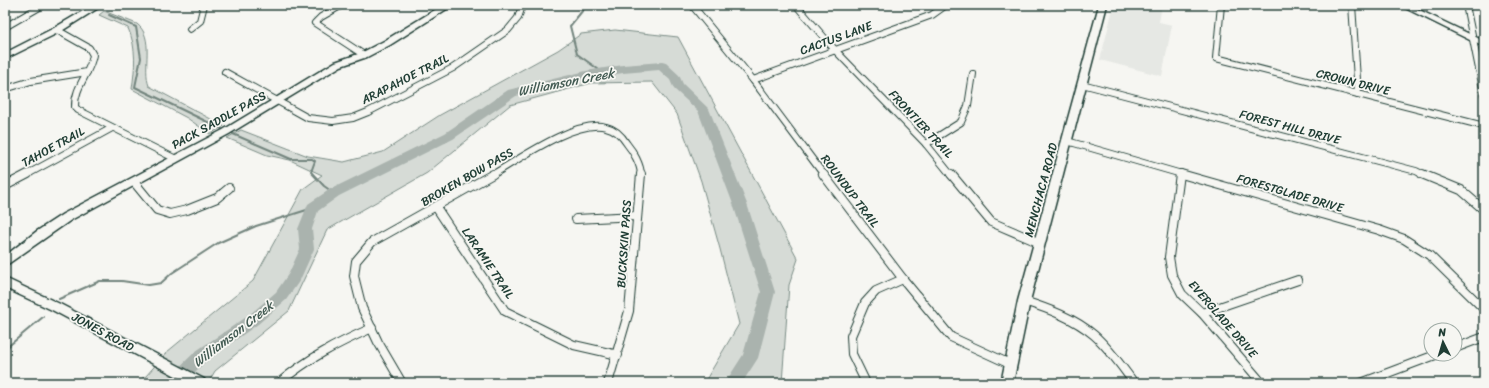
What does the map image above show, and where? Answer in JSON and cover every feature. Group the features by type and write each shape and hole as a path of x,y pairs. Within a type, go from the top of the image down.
{"street":[{"path":"5,27 43,5"},
{"path":"5,56 57,30 99,5"},
{"path":"190,29 200,21 204,5"},
{"path":"342,5 321,17 315,23 364,55"},
{"name":"PACK SADDLE PASS","path":"5,262 41,234 67,217 226,132 278,102 338,64 364,55 387,44 449,5"},
{"name":"ARAPAHOE TRAIL","path":"225,72 308,118 332,121 353,118 368,112 454,68 508,30 518,18 521,9 520,5"},
{"name":"ROUNDUP TRAIL","path":"692,5 753,80 903,279 951,337 1012,365"},
{"name":"FRONTIER TRAIL","path":"796,5 835,50 926,144 991,222 1040,243"},
{"name":"CACTUS LANE","path":"753,80 932,15 946,5"},
{"name":"MENCHACA ROAD","path":"1007,383 1012,365 1024,301 1103,5"},
{"name":"CROWN DRIVE","path":"1222,5 1216,58 1484,126"},
{"path":"1352,5 1358,94"},
{"path":"1403,5 1484,44"},
{"path":"1466,5 1484,94"},
{"path":"57,30 89,48 92,52 93,60 75,97 75,106 78,110 176,159"},
{"path":"5,89 31,81 87,72"},
{"path":"926,144 961,122 968,106 973,74"},
{"name":"FOREST HILL DRIVE","path":"1082,84 1416,171 1461,190 1484,210"},
{"name":"BROKEN BOW PASS","path":"372,328 356,287 354,276 355,263 372,242 567,132 583,126 598,124"},
{"name":"BUCKSKIN PASS","path":"598,124 611,127 622,136 633,153 640,172 629,311 618,355 608,383"},
{"name":"TAHOE TRAIL","path":"5,186 112,128"},
{"name":"FORESTGLADE DRIVE","path":"1067,141 1404,238 1429,255 1484,309"},
{"name":"EVERGLADE DRIVE","path":"1180,173 1169,257 1172,275 1182,294 1202,313 1262,383"},
{"path":"134,182 157,210 170,214 187,210 217,198 228,188"},
{"name":"LARAMIE TRAIL","path":"436,207 505,311 574,345 618,355"},
{"path":"576,219 637,216"},
{"path":"866,383 852,354 851,336 865,303 876,291 903,279"},
{"path":"1202,313 1298,280"},
{"name":"JONES ROAD","path":"5,283 56,307 199,382"},
{"path":"1024,301 1058,313 1088,330 1103,343 1134,383"},
{"path":"279,383 290,373 309,360 351,337 372,328 402,383"},
{"path":"1463,345 1484,337"},
{"path":"1361,383 1423,360"}],"shaded area":[{"path":"1114,5 1162,5 1159,22 1172,25 1162,76 1100,60"},
{"path":"104,11 137,24 142,30 147,45 147,78 149,86 224,126 210,134 187,118 132,89 134,51 131,36 128,28 99,15"},
{"path":"615,30 678,37 798,259 789,285 782,383 704,383 739,324 701,181 677,114 652,82 591,83 510,105 427,173 327,230 289,311 215,371 208,383 135,383 146,376 167,352 253,281 303,189 322,175 290,160 267,155 227,138 241,130 308,156 344,162 383,152 440,115 558,50 581,34"}],"waterway":[{"path":"587,5 570,26 577,54 602,72"},
{"path":"109,15 136,27 141,58 135,87 222,129"},
{"name":"Williamson Creek","path":"174,383 201,356 253,320 281,296 295,276 307,249 305,229 313,208 334,193 449,136 512,93 586,75 623,69 662,66 675,78 678,86 703,109 740,204 768,292 750,358 733,383"},
{"path":"233,134 291,159 312,159 315,161 311,172 324,186 334,193"},
{"path":"59,299 100,281 122,281 149,285 161,283 172,273 218,243 256,226 313,208"},
{"path":"5,349 43,317"}]}
